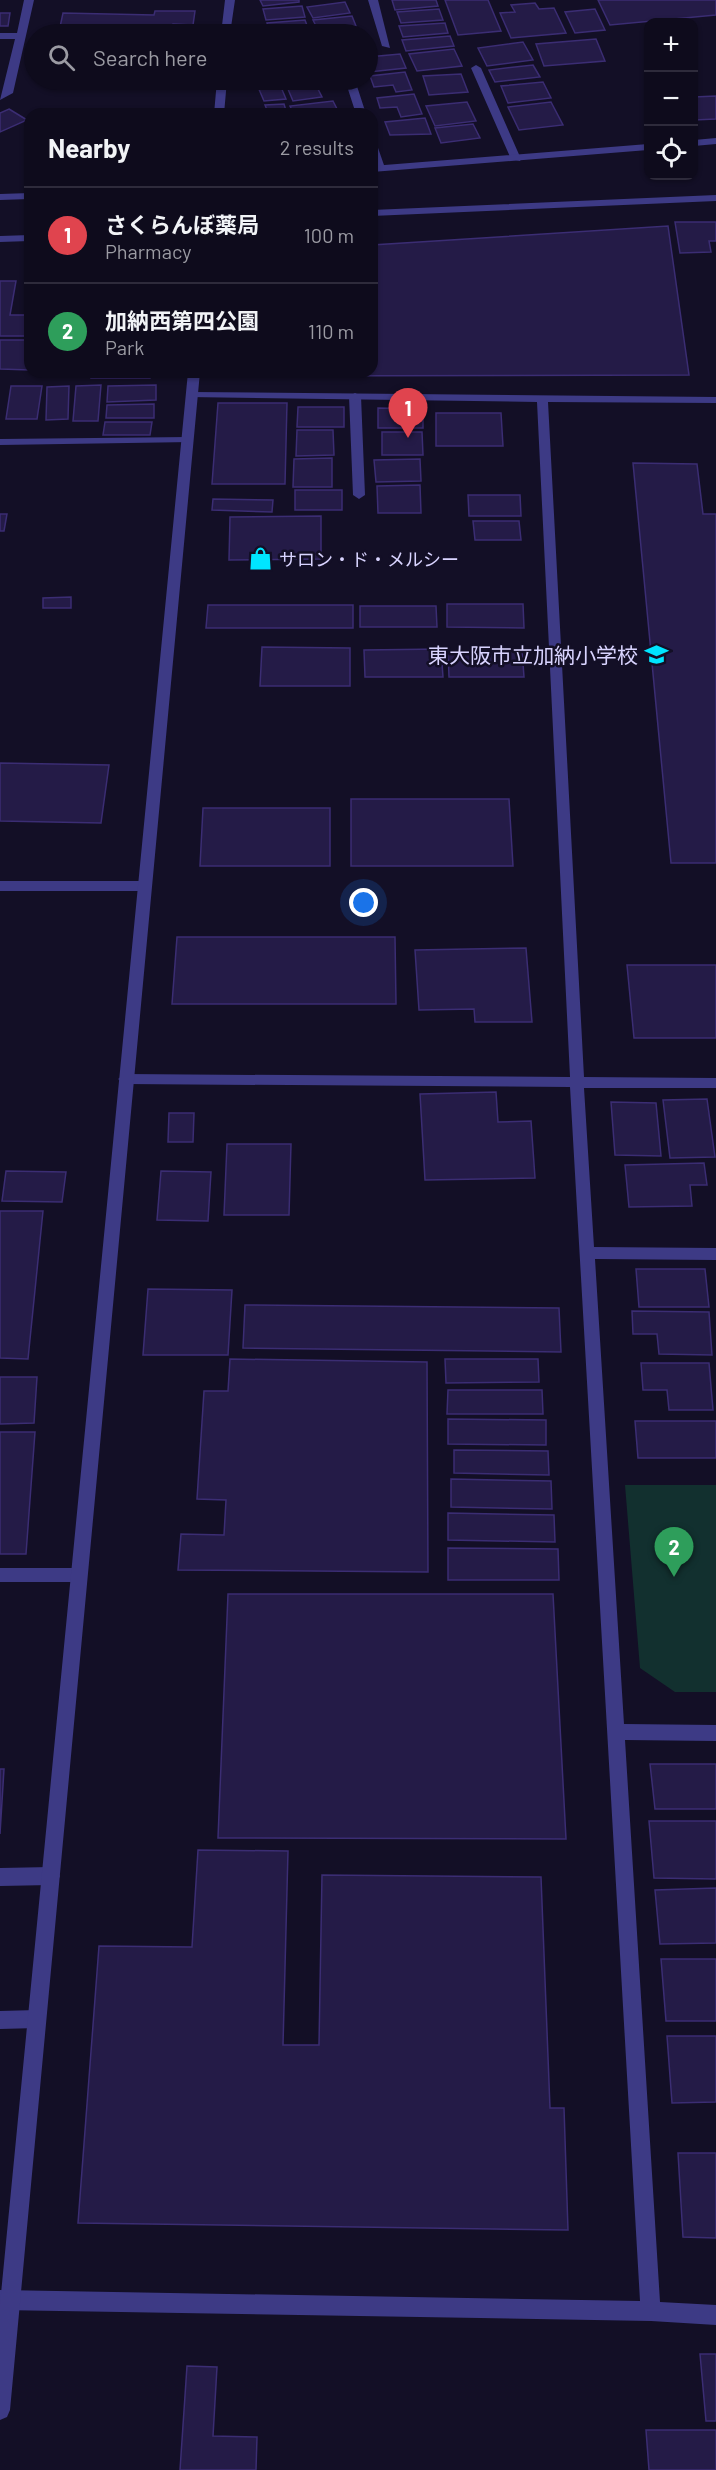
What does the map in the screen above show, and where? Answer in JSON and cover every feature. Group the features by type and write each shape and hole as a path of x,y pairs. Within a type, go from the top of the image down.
{"street":[{"path":"0,97 8,93 29,0"},
{"path":"227,24 230,0"},
{"path":"373,0 387,46"},
{"path":"0,36 21,36"},
{"path":"476,68 516,159"},
{"path":"220,108 221,90"},
{"path":"353,90 359,108"},
{"path":"698,143 716,141"},
{"path":"378,168 644,147"},
{"path":"0,197 24,196"},
{"path":"378,213 716,198"},
{"path":"0,239 24,238"},
{"path":"0,2410 5,2301 38,2019 124,1078 145,886 193,378"},
{"path":"192,395 716,400"},
{"path":"356,396 359,495"},
{"path":"542,397 577,1082 651,2311"},
{"path":"0,442 188,440"},
{"path":"0,885 145,886"},
{"path":"124,1078 716,1083"},
{"path":"587,1253 716,1254"},
{"path":"0,1575 80,1575"},
{"path":"615,1732 716,1733"},
{"path":"0,1877 51,1876"},
{"path":"0,2020 38,2019"},
{"path":"5,2301 651,2311 716,2314"}],"green space":[{"path":"625,1485 716,1485 716,1692 675,1692 640,1668"}],"building":[{"path":"260,0 299,0 299,2 263,6"},
{"path":"392,0 436,0 438,6 395,10"},
{"path":"445,0 488,0 501,31 458,35"},
{"path":"598,0 716,0 716,15 644,18 644,22 610,25"},
{"path":"345,2 350,13 313,18 307,7"},
{"path":"535,3 539,9 554,8 566,33 511,38 500,13 515,12 511,5"},
{"path":"302,6 305,17 266,20 263,9"},
{"path":"439,9 443,20 401,23 397,12"},
{"path":"595,9 605,30 575,33 565,12"},
{"path":"155,11 195,11 193,24 61,24 63,13 154,15"},
{"path":"0,13 10,13 8,26 0,26"},
{"path":"352,16 355,24 315,24 313,20"},
{"path":"305,20 306,24 267,24"},
{"path":"445,23 448,33 403,37 399,26"},
{"path":"450,36 454,46 406,51 402,40"},
{"path":"596,39 605,61 544,66 536,44"},
{"path":"523,42 533,60 487,66 478,48"},
{"path":"454,49 462,66 417,71 409,54"},
{"path":"400,54 406,68 378,71 378,56"},
{"path":"533,65 540,77 495,82 489,70"},
{"path":"405,72 412,90 396,92 393,85 378,87 378,75"},
{"path":"461,74 468,92 429,95 423,76"},
{"path":"543,82 551,98 508,103 501,86"},
{"path":"259,90 282,90 286,99 264,101"},
{"path":"288,90 318,90 322,97 293,101"},
{"path":"414,94 422,114 401,117 397,107 380,108 377,98"},
{"path":"716,96 716,119 698,120 698,97"},
{"path":"333,101 336,108 291,108 290,106"},
{"path":"467,102 476,121 435,126 426,106"},
{"path":"551,102 563,125 519,130 508,107"},
{"path":"284,104 285,108 266,108 265,105"},
{"path":"9,109 24,118 24,121 0,132 0,113"},
{"path":"425,118 431,134 390,135 385,122"},
{"path":"473,124 480,138 441,143 435,128"},
{"path":"675,222 716,222 716,241 709,241 711,252 680,253"},
{"path":"668,226 689,375 378,376 378,245"},
{"path":"0,281 16,281 10,315 24,315 24,336 0,336"},
{"path":"0,340 24,340 24,370 0,369"},
{"path":"101,385 98,421 73,421 76,386"},
{"path":"156,385 156,400 107,402 108,386"},
{"path":"11,386 42,386 37,419 6,419"},
{"path":"69,386 68,419 46,420 47,387"},
{"path":"218,403 287,403 285,484 212,484"},
{"path":"154,404 154,418 106,418 107,405"},
{"path":"298,407 344,407 344,427 297,427"},
{"path":"378,408 423,409 423,428 378,428"},
{"path":"436,413 501,413 503,446 436,446"},
{"path":"105,422 152,422 150,435 103,435"},
{"path":"297,430 333,430 334,455 296,456"},
{"path":"382,432 422,432 423,455 382,455"},
{"path":"332,458 332,487 293,487 294,459"},
{"path":"420,459 421,481 376,482 374,460"},
{"path":"633,463 697,464 703,514 716,514 716,863 671,863"},
{"path":"420,485 421,513 378,513 377,486"},
{"path":"295,490 342,490 342,510 295,510"},
{"path":"468,495 520,495 521,516 469,516"},
{"path":"213,499 273,500 272,512 212,510"},
{"path":"0,514 7,514 4,531 0,531"},
{"path":"321,516 321,559 229,560 230,517"},
{"path":"473,521 519,521 521,540 475,540"},
{"path":"71,597 71,608 43,608 43,598"},
{"path":"447,604 523,604 524,628 447,627"},
{"path":"208,605 353,605 353,628 206,628"},
{"path":"360,606 436,606 437,627 360,627"},
{"path":"262,647 350,648 350,686 260,686"},
{"path":"441,649 443,677 365,677 364,650"},
{"path":"448,650 522,650 524,677 449,677"},
{"path":"0,763 109,765 101,823 0,821"},
{"path":"351,799 509,799 513,866 351,866"},
{"path":"203,808 330,808 330,866 200,866"},
{"path":"177,937 395,937 396,1004 172,1004"},
{"path":"526,948 532,1022 475,1022 474,1009 419,1010 415,950"},
{"path":"627,965 716,965 716,1038 634,1038"},
{"path":"496,1092 498,1122 531,1121 535,1178 425,1180 420,1094"},
{"path":"707,1099 715,1157 670,1158 663,1100"},
{"path":"611,1102 656,1103 661,1156 615,1155"},
{"path":"169,1113 194,1113 193,1142 168,1142"},
{"path":"227,1144 291,1144 289,1215 224,1215"},
{"path":"704,1163 707,1185 690,1185 692,1206 629,1207 625,1165"},
{"path":"6,1171 66,1172 62,1202 2,1201"},
{"path":"161,1171 211,1172 208,1221 157,1220"},
{"path":"0,1211 43,1211 28,1359 0,1358"},
{"path":"636,1269 705,1269 709,1307 639,1307"},
{"path":"148,1289 232,1290 228,1355 143,1355"},
{"path":"245,1305 559,1308 561,1352 243,1348"},
{"path":"632,1311 709,1312 712,1355 659,1354 657,1334 633,1334"},
{"path":"230,1359 427,1362 428,1572 178,1570 181,1534 224,1535 226,1500 197,1499 204,1391 228,1391"},
{"path":"445,1359 538,1359 539,1382 446,1383"},
{"path":"641,1363 709,1363 713,1410 669,1410 667,1390 643,1390"},
{"path":"0,1377 37,1377 34,1423 0,1424"},
{"path":"448,1390 542,1390 543,1414 447,1414"},
{"path":"448,1419 546,1420 546,1445 448,1444"},
{"path":"635,1421 716,1421 716,1458 638,1458"},
{"path":"0,1432 35,1432 26,1554 0,1554"},
{"path":"454,1450 548,1451 549,1475 454,1473"},
{"path":"451,1479 551,1481 552,1509 451,1507"},
{"path":"448,1513 554,1515 555,1542 448,1540"},
{"path":"448,1548 558,1549 559,1580 448,1580"},
{"path":"228,1594 553,1594 566,1839 218,1838"},
{"path":"650,1764 716,1764 716,1809 655,1809"},
{"path":"0,1769 4,1769 0,1834"},
{"path":"649,1821 716,1821 716,1879 654,1878"},
{"path":"198,1850 288,1851 283,2045 319,2045 322,1875 541,1877 550,2108 564,2108 568,2230 78,2223 99,1946 192,1947"},
{"path":"716,1888 716,1943 660,1944 655,1890"},
{"path":"661,1959 716,1959 716,2021 666,2021"},
{"path":"667,2036 716,2036 716,2102 672,2103"},
{"path":"678,2153 716,2153 716,2238 683,2237"},
{"path":"700,2354 716,2354 716,2421 706,2421"},
{"path":"187,2366 217,2367 213,2436 257,2437 256,2470 180,2470"},
{"path":"646,2430 716,2430 716,2470 649,2470"}],"place":[{"name":"さくらんぼ薬局","path":"408,438"},
{"name":"サロン・ド・メルシー","path":"261,559"},
{"name":"東大阪市立加納小学校","path":"656,654"},
{"name":"加納西第四公園","path":"674,1577"}]}
